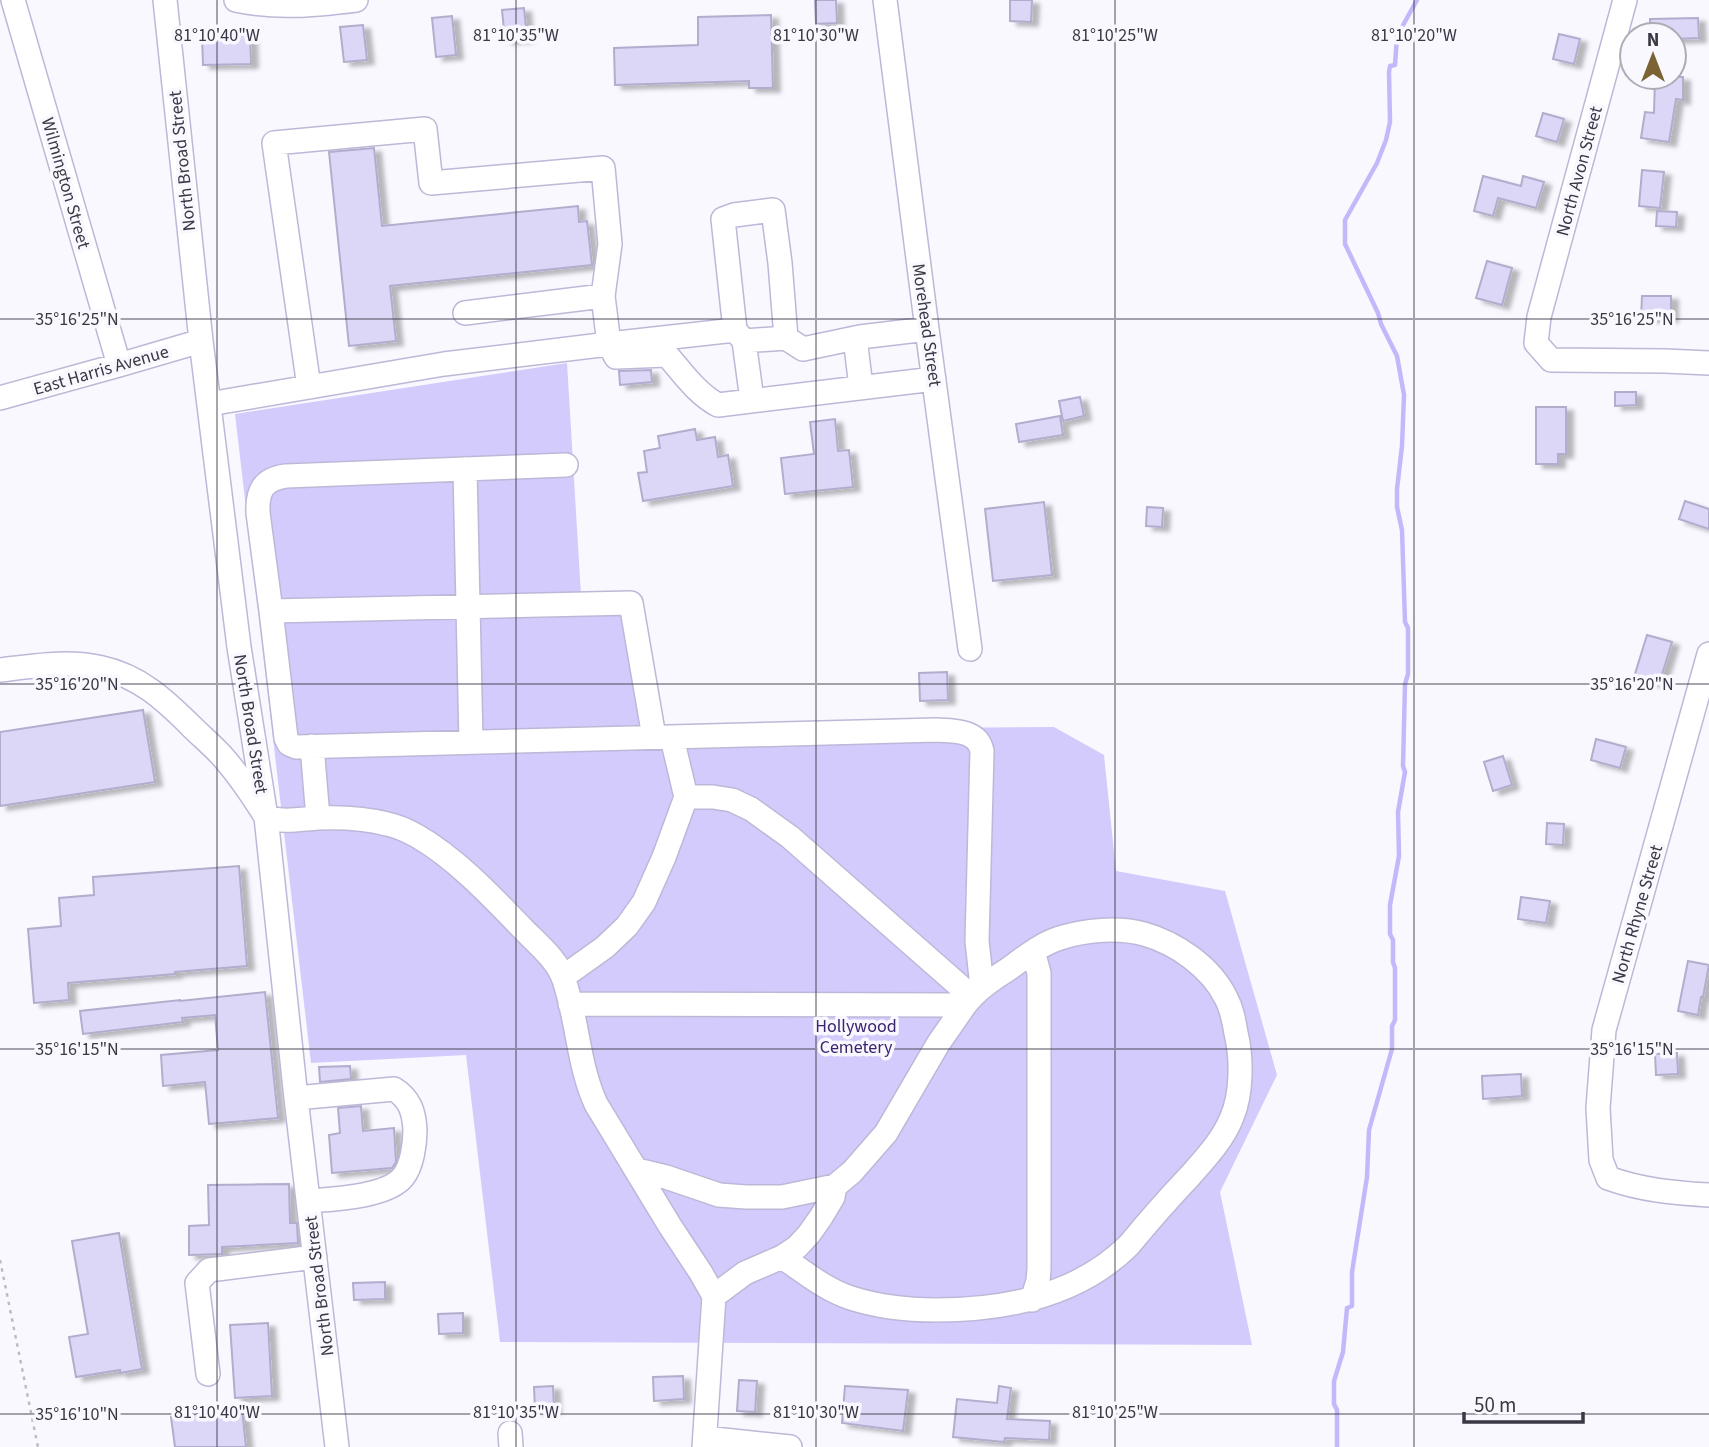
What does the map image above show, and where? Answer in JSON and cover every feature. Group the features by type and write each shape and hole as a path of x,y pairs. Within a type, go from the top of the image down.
{"street":[{"name":"Wilmington Street","path":"13,0 119,366"},
{"name":"North Broad Street","path":"165,0 201,341 239,647 266,817 337,1447"},
{"path":"236,0 285,6 356,0"},
{"name":"Morehead Street","path":"886,0 970,649"},
{"name":"North Avon Street","path":"1625,0 1539,317 1536,343 1551,360 1709,363"},
{"path":"309,387 274,143 425,129 430,183 603,168 610,244 603,296 609,344 617,357 667,355 708,400 718,405 934,379"},
{"path":"752,400 723,219 773,210 786,338"},
{"path":"465,313 603,296"},
{"path":"209,404 444,364 609,344 740,336 786,338 803,349 855,338 927,330"},
{"path":"855,338 861,387"},
{"name":"East Harris Avenue","path":"0,398 201,341"},
{"path":"566,465 286,476 275,477 265,483 259,497 258,513 286,738 289,744 296,747 936,730 962,732 974,738 982,751 973,996"},
{"path":"466,469 471,742"},
{"path":"271,611 631,603 663,738 686,797 664,857 635,917 605,947 564,978"},
{"name":"North Rhyne Street","path":"1709,654 1604,1030 1598,1108 1601,1160 1608,1178 1631,1187 1709,1195"},
{"path":"0,670 77,664 127,675 149,687 168,703 222,756 266,817 279,821 364,818 389,824 418,836 450,859 501,906 542,949 564,978 579,1053 591,1094 606,1123 714,1296 705,1442 790,1447"},
{"path":"312,746 318,818"},
{"path":"686,797 732,800 751,809 790,837 973,996"},
{"path":"637,1170 719,1195 782,1197 835,1186 852,1172 886,1132 938,1044 973,996 1030,954 1059,938 1117,931 1143,934 1174,947 1193,960 1209,973 1226,998 1232,1014 1240,1058 1235,1110 1224,1134 1206,1158 1116,1258 1083,1279 1032,1300 1002,1306 907,1310 849,1297 827,1287 782,1257"},
{"path":"1030,954 1037,962 1039,973 1039,1269 1032,1300"},
{"path":"570,1004 973,996"},
{"path":"296,1098 394,1089 410,1102 414,1114 415,1146 403,1177 384,1189 370,1193 309,1201"},
{"path":"714,1296 745,1273 782,1257 797,1247 821,1217 833,1197 835,1186"},
{"path":"208,1374 197,1283 209,1270 315,1257"}],"path":[{"path":"0,1260 38,1447"}],"green space":[{"name":"Hollywood Cemetery","path":"567,363 581,595 640,594 662,730 1054,727 1104,755 1116,871 1225,891 1277,1075 1220,1192 1252,1345 500,1342 466,1055 311,1063 235,414"}],"building":[{"path":"815,0 836,0 837,23 816,24"},
{"path":"1010,0 1032,0 1031,22 1010,21"},
{"path":"524,8 527,38 505,40 502,10"},
{"path":"771,15 773,88 749,88 749,81 615,85 614,48 698,45 698,17"},
{"path":"452,16 456,55 436,57 432,18"},
{"path":"1698,18 1699,38 1688,38 1688,21 1650,19"},
{"path":"363,25 367,60 344,62 340,27"},
{"path":"1559,34 1580,39 1574,64 1553,59"},
{"path":"250,35 251,64 203,65 202,37"},
{"path":"1655,91 1683,91 1683,100 1676,99 1669,142 1641,138 1645,112 1654,113"},
{"path":"1543,113 1564,119 1557,142 1536,136"},
{"path":"374,148 382,226 578,206 579,222 587,221 592,265 390,286 396,341 349,346 329,152"},
{"path":"1642,170 1664,172 1660,208 1639,206"},
{"path":"1483,176 1521,186 1523,176 1544,182 1536,208 1498,198 1493,216 1474,211"},
{"path":"1657,211 1677,212 1676,227 1656,226"},
{"path":"1487,261 1512,268 1502,305 1476,298"},
{"path":"1642,296 1671,296 1671,318 1641,318"},
{"path":"651,370 652,382 620,385 619,371"},
{"path":"1615,392 1636,392 1636,405 1615,406"},
{"path":"1080,397 1084,416 1063,421 1059,401"},
{"path":"1536,407 1566,407 1566,454 1558,454 1558,464 1536,464"},
{"path":"1060,416 1063,435 1019,442 1016,424"},
{"path":"835,419 838,451 849,450 853,487 785,494 781,458 814,454 810,422"},
{"path":"695,429 697,440 715,437 718,457 728,455 733,486 643,501 638,473 647,472 644,451 660,448 658,436"},
{"path":"1685,501 1709,509 1709,529 1679,519"},
{"path":"1044,502 1052,575 993,581 985,509"},
{"path":"1147,507 1163,508 1162,527 1146,526"},
{"path":"1647,635 1672,642 1659,684 1634,677"},
{"path":"947,672 948,700 920,701 919,673"},
{"path":"143,710 155,782 0,806 0,732"},
{"path":"1596,739 1626,747 1620,768 1591,760"},
{"path":"1503,756 1512,785 1493,791 1484,762"},
{"path":"1547,823 1564,824 1563,845 1546,844"},
{"path":"239,866 247,966 68,983 69,1000 34,1003 28,929 61,926 59,898 94,895 93,877"},
{"path":"1521,897 1550,901 1546,923 1518,919"},
{"path":"1688,961 1709,965 1698,1015 1678,1011"},
{"path":"265,992 278,1118 209,1124 205,1082 163,1086 161,1055 218,1050 215,1015 182,1018 183,1022 83,1034 80,1011"},
{"path":"1677,1053 1678,1074 1656,1075 1655,1054"},
{"path":"350,1066 351,1079 320,1082 319,1067"},
{"path":"1521,1074 1522,1096 1483,1099 1482,1076"},
{"path":"361,1106 363,1131 394,1128 396,1162 392,1168 332,1173 329,1135 340,1133 338,1108"},
{"path":"289,1184 290,1223 297,1223 298,1243 222,1247 222,1254 189,1255 189,1226 209,1225 208,1185"},
{"path":"119,1233 142,1369 76,1377 69,1337 88,1334 72,1241"},
{"path":"385,1282 385,1299 354,1300 353,1283"},
{"path":"463,1313 463,1333 439,1334 438,1314"},
{"path":"268,1323 272,1396 235,1398 230,1325"},
{"path":"683,1376 684,1399 654,1401 653,1377"},
{"path":"739,1380 757,1381 755,1412 737,1411"},
{"path":"553,1386 554,1409 535,1410 534,1387"},
{"path":"845,1386 908,1390 903,1431 842,1423"},
{"path":"999,1386 1011,1388 1007,1419 1050,1421 1049,1440 1005,1438 1004,1442 953,1437 957,1399 997,1403"},
{"path":"242,1409 246,1447 175,1447 171,1417"}],"waterway":[{"path":"1337,1447 1334,1381 1343,1352 1347,1308 1352,1306 1352,1272 1367,1177 1369,1130 1392,1049 1392,1026 1395,1020 1395,968 1390,934 1390,905 1399,856 1398,812 1405,772 1405,684 1408,674 1402,530 1397,507 1404,395 1397,356 1345,244 1345,220 1377,163 1386,140 1390,122 1390,66 1395,65 1397,36 1417,0"}]}
